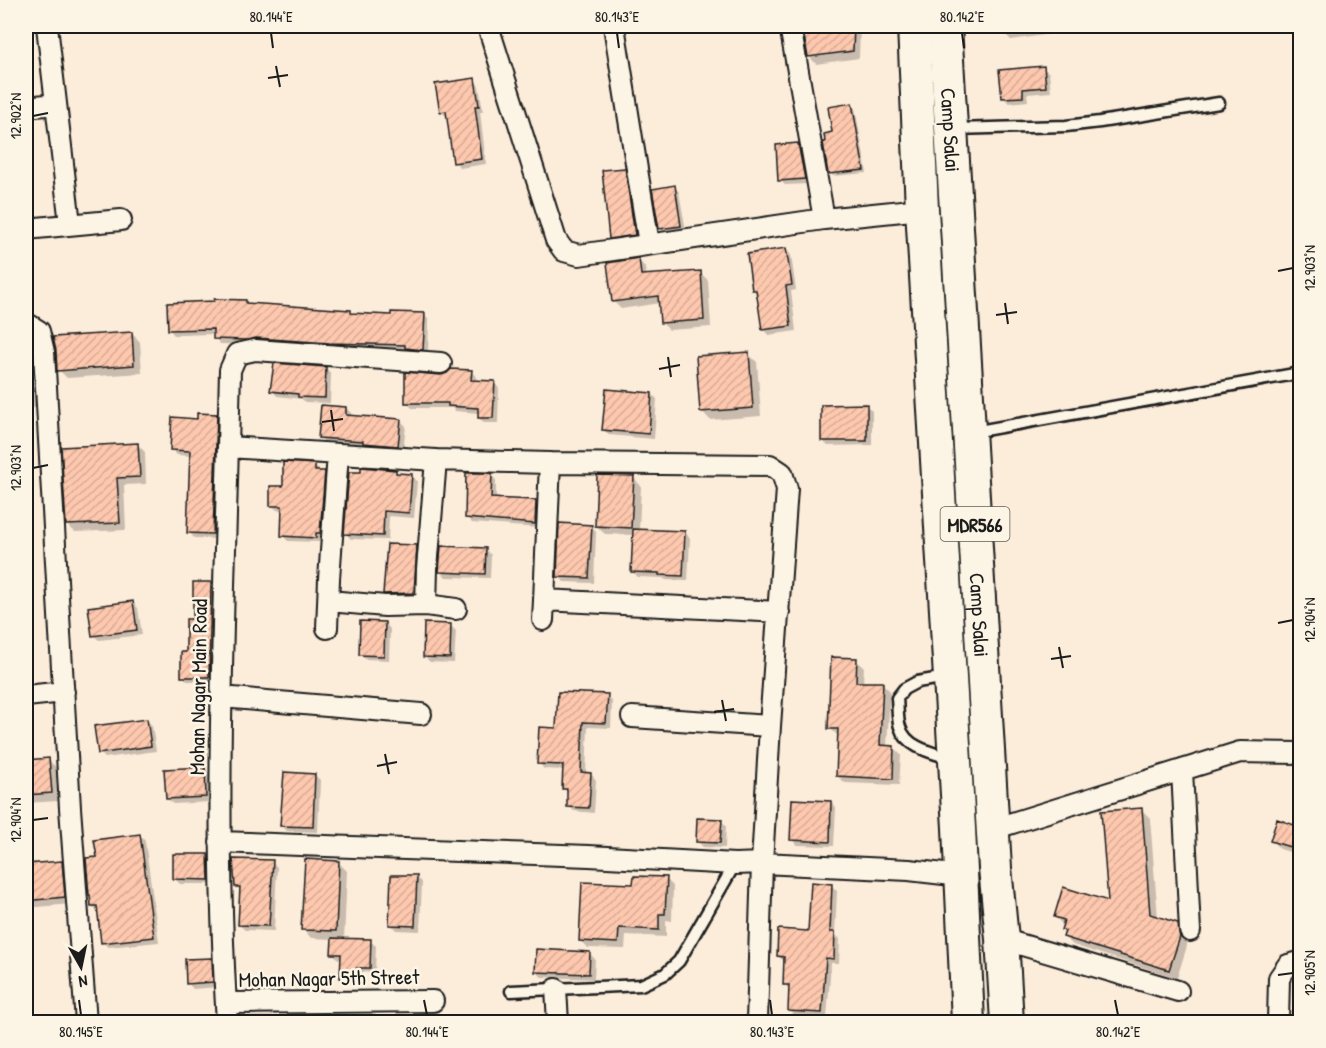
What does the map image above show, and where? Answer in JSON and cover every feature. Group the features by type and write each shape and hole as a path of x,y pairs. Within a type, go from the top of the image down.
{"main road":[{"name":"Camp Salai","path":"914,26 922,209 955,761 968,1023"},
{"name":"Camp Salai","path":"945,26 993,829 1007,1023"},
{"path":"919,147 952,137"}],"street":[{"path":"47,26 70,224"},
{"path":"488,26 556,240 564,250 579,255 824,219 922,209"},
{"path":"614,26 649,244"},
{"path":"790,26 824,219"},
{"path":"26,107 56,104"},
{"path":"26,229 121,220"},
{"path":"26,323 39,331 44,352 70,808 86,1023"},
{"name":"Mohan Nagar Main Road","path":"227,1023 220,843 230,370 237,354 255,350 441,363"},
{"path":"228,447 436,460 770,465 782,473 787,489 762,863 757,1023"},
{"path":"327,628 338,454"},
{"path":"426,605 436,460"},
{"path":"550,463 544,610 779,612"},
{"path":"328,601 385,606 426,605 456,609"},
{"path":"26,696 63,692"},
{"path":"222,697 421,714"},
{"path":"632,717 770,726"},
{"path":"993,829 1240,752 1300,753"},
{"path":"1182,770 1190,931"},
{"path":"220,843 735,864 762,863 909,870 961,876"},
{"path":"1002,939 1178,991"},
{"path":"1278,1023 1279,978 1288,965 1300,962"},
{"path":"556,988 558,1023"},
{"name":"Mohan Nagar 5th Street","path":"226,1003 433,1001"}],"lane":[{"path":"952,137 1100,122 1219,103"},
{"path":"970,432 1300,373"},
{"path":"950,677 917,682 904,689 897,698 899,726 911,743 955,761"},
{"path":"511,991 641,985 665,974 684,954 735,864"}],"building":[{"path":"802,26 854,26 853,51 808,57"},
{"path":"1044,66 1046,87 1023,89 1023,97 1002,98 999,70"},
{"path":"475,78 479,106 475,106 482,159 453,163 446,111 440,112 435,84"},
{"path":"852,103 864,170 828,174 823,142 825,142 824,134 832,132 828,107"},
{"path":"798,143 805,179 778,181 776,145"},
{"path":"625,168 635,235 609,239 602,170"},
{"path":"675,185 681,226 659,229 652,189"},
{"path":"786,248 792,285 786,286 791,326 762,330 756,290 752,290 747,254"},
{"path":"639,258 641,275 701,271 704,320 660,323 658,296 612,302 607,263"},
{"path":"214,299 351,310 351,313 391,315 391,312 425,313 423,350 405,348 405,345 256,338 213,339 213,329 168,330 167,303 214,301"},
{"path":"132,332 134,365 57,371 53,337"},
{"path":"749,352 753,408 700,412 696,356"},
{"path":"274,363 326,367 325,398 298,397 298,394 270,391"},
{"path":"451,369 472,370 471,380 495,381 493,418 478,418 478,408 448,406 448,403 405,403 405,372 441,375"},
{"path":"606,389 652,393 649,434 602,430"},
{"path":"867,404 867,441 821,441 821,405"},
{"path":"321,405 346,407 346,415 401,419 398,446 318,438"},
{"path":"197,413 217,414 213,534 187,533 190,451 170,450 172,417 197,419"},
{"path":"138,443 140,477 117,478 120,523 66,525 61,447"},
{"path":"283,462 315,464 315,471 325,471 320,533 316,533 316,538 281,536 282,506 270,506 270,486 283,486"},
{"path":"361,467 412,474 409,513 384,511 383,536 344,534 349,472 361,472"},
{"path":"466,473 492,473 491,498 536,500 535,524 465,518"},
{"path":"597,475 634,476 631,528 595,526"},
{"path":"559,523 592,525 589,578 557,577"},
{"path":"633,529 685,531 683,576 631,572"},
{"path":"387,544 417,545 414,593 383,594"},
{"path":"441,546 486,548 485,574 439,572"},
{"path":"193,582 211,582 209,677 181,677 181,652 186,652 186,619 193,619"},
{"path":"133,601 137,630 92,636 88,607"},
{"path":"360,621 385,622 384,656 359,655"},
{"path":"424,623 451,624 450,658 423,657"},
{"path":"831,657 857,658 856,682 883,682 880,745 894,746 893,779 836,776 838,729 828,729"},
{"path":"558,692 608,694 606,723 583,722 581,772 591,773 589,808 567,807 567,789 562,789 563,765 537,764 539,727 556,728"},
{"path":"147,719 151,746 98,754 94,726"},
{"path":"49,758 52,793 26,795 26,760"},
{"path":"205,767 206,797 166,799 164,769"},
{"path":"284,772 315,774 313,827 280,826"},
{"path":"792,799 831,801 830,842 790,840"},
{"path":"1142,808 1150,914 1178,923 1180,937 1169,970 1063,937 1065,931 1061,930 1064,920 1054,917 1063,887 1108,901 1101,811"},
{"path":"697,818 722,819 720,843 696,842"},
{"path":"1277,819 1300,827 1300,850 1270,841"},
{"path":"140,834 154,937 101,943 97,906 91,906 89,895 86,858 97,857 94,840"},
{"path":"173,854 208,854 209,880 173,879"},
{"path":"233,859 273,860 269,926 238,925 240,887 235,887"},
{"path":"305,859 339,861 336,931 301,930"},
{"path":"62,861 65,897 26,901 26,864"},
{"path":"391,875 417,875 415,926 389,925"},
{"path":"634,876 667,877 665,914 659,914 659,930 619,928 618,943 579,941 582,882 633,884"},
{"path":"811,882 832,884 830,932 835,932 834,959 826,958 822,1013 788,1011 789,985 783,985 784,957 777,956 778,929 808,931"},
{"path":"332,938 371,939 370,968 357,968 357,979 340,978 341,954 331,954"},
{"path":"536,949 590,952 589,974 535,972"},
{"path":"212,958 213,982 186,984 185,959"}]}
